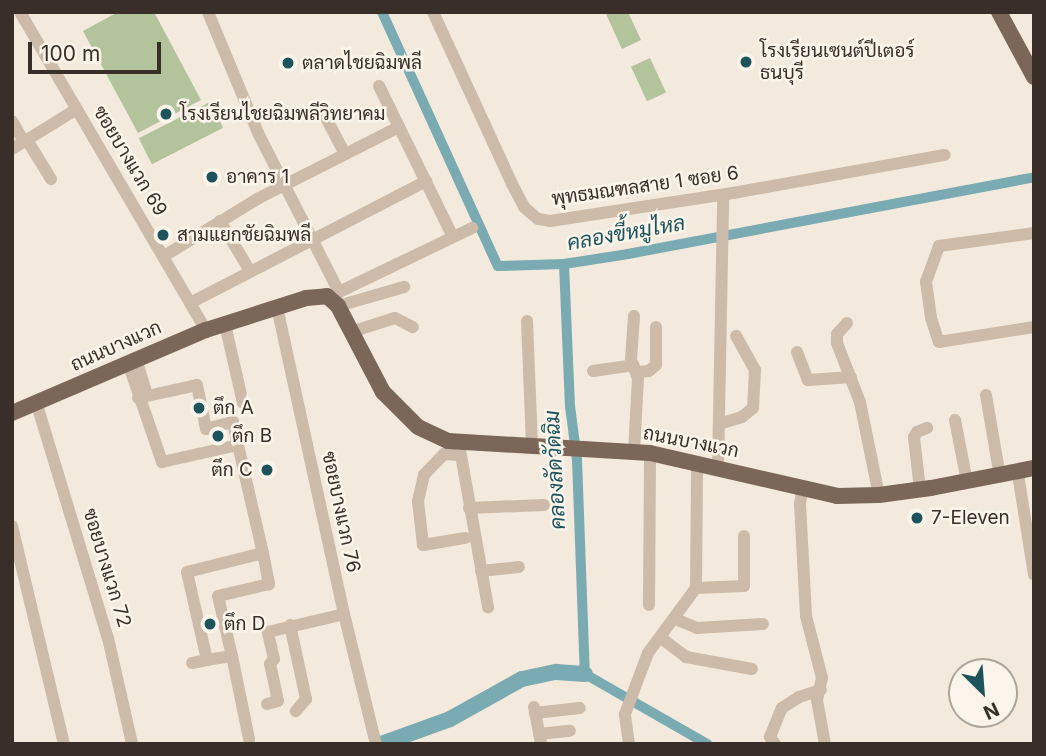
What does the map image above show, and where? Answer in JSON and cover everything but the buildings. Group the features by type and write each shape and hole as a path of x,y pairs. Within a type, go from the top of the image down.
{"main road":[{"path":"999,12 1034,77"},
{"path":"1010,12 1034,55"},
{"name":"ถนนบางแวก","path":"12,413 37,405 206,330 319,296 337,299 372,375 391,402 427,433 459,449 532,448 642,453 718,467 837,496 879,495 1026,471"}],"street":[{"name":"ซอยบางแวก 69","path":"20,12 206,330"},
{"path":"208,12 258,133 313,238 337,299"},
{"name":"พุทธมณฑลสาย 1 ซอย 6","path":"433,12 512,184 530,214 550,221 723,195 945,155"},
{"path":"379,86 453,237"},
{"path":"12,149 77,110"},
{"path":"324,114 345,154"},
{"path":"12,121 51,179"},
{"path":"164,257 220,221 286,184 399,127"},
{"path":"190,303 426,181"},
{"path":"718,467 723,195"},
{"path":"220,221 250,271"},
{"path":"337,299 472,228"},
{"path":"1034,233 939,246 926,282 930,318 939,342 1034,327"},
{"path":"337,299 404,287"},
{"name":"ซอยบางแวก 76","path":"276,307 344,614 376,744"},
{"path":"634,316 649,605"},
{"path":"351,332 395,318 413,327"},
{"path":"527,321 532,448"},
{"path":"847,323 836,334 866,424 879,495"},
{"path":"225,324 243,403"},
{"path":"593,370 649,370 656,365 656,327"},
{"path":"719,424 742,416 753,408 755,370 736,336"},
{"path":"797,352 808,380 851,377"},
{"path":"132,361 162,462 238,445"},
{"path":"143,396 197,386 206,429 233,422 269,584 218,596 249,739"},
{"path":"986,395 1000,477"},
{"name":"ซอยบางแวก 72","path":"37,405 108,638 132,744"},
{"path":"955,420 967,482"},
{"path":"920,489 914,437 917,432 927,428"},
{"path":"465,538 423,545 418,501 424,475 444,454 459,449 488,607"},
{"path":"629,744 625,714 648,653 696,588 697,463"},
{"path":"1026,471 1033,572"},
{"path":"803,488 800,504 806,616 822,678 817,700 825,744"},
{"path":"469,508 544,505"},
{"path":"12,526 64,744"},
{"path":"696,588 744,586 744,536"},
{"path":"232,656 199,662 187,572 263,553"},
{"path":"481,571 519,567"},
{"path":"267,704 278,701 270,664 274,659 268,632 344,614"},
{"path":"675,619 698,628 764,624"},
{"path":"290,625 306,699 296,711"},
{"path":"661,638 686,657 752,669"},
{"path":"775,744 770,737 782,708 799,696 821,690"},
{"path":"570,731 540,739 535,710 580,708"}],"green space":[{"path":"118,12 154,12 201,100 138,133 83,31"},
{"path":"628,12 641,40 622,49 606,14"},
{"path":"650,58 666,92 647,101 631,67"},
{"path":"210,102 223,128 152,164 139,138"}],"waterway":[{"name":"คลองขี้หมูไหล","path":"382,12 498,266 564,264 628,254 1034,177"},
{"name":"คลองลัดวัดฉิม","path":"564,264 570,406 577,460 585,674 707,744"},
{"path":"381,744 450,719 522,679 556,672 585,674"}],"place":[{"name":"โรงเรียนเซนต์ปีเตอร์ ธนบุรี","path":"746,62"},
{"name":"ตลาดไชยฉิมพลี","path":"288,63"},
{"name":"โรงเรียนไชยฉิมพลีวิทยาคม","path":"166,114"},
{"name":"อาคาร 1","path":"212,177"},
{"name":"สามแยกชัยฉิมพลี","path":"163,235"},
{"name":"ตึก A","path":"199,408"},
{"name":"ตึก B","path":"218,436"},
{"name":"ตึก C","path":"267,470"},
{"name":"7-Eleven","path":"917,518"},
{"name":"ตึก D","path":"210,624"}]}
